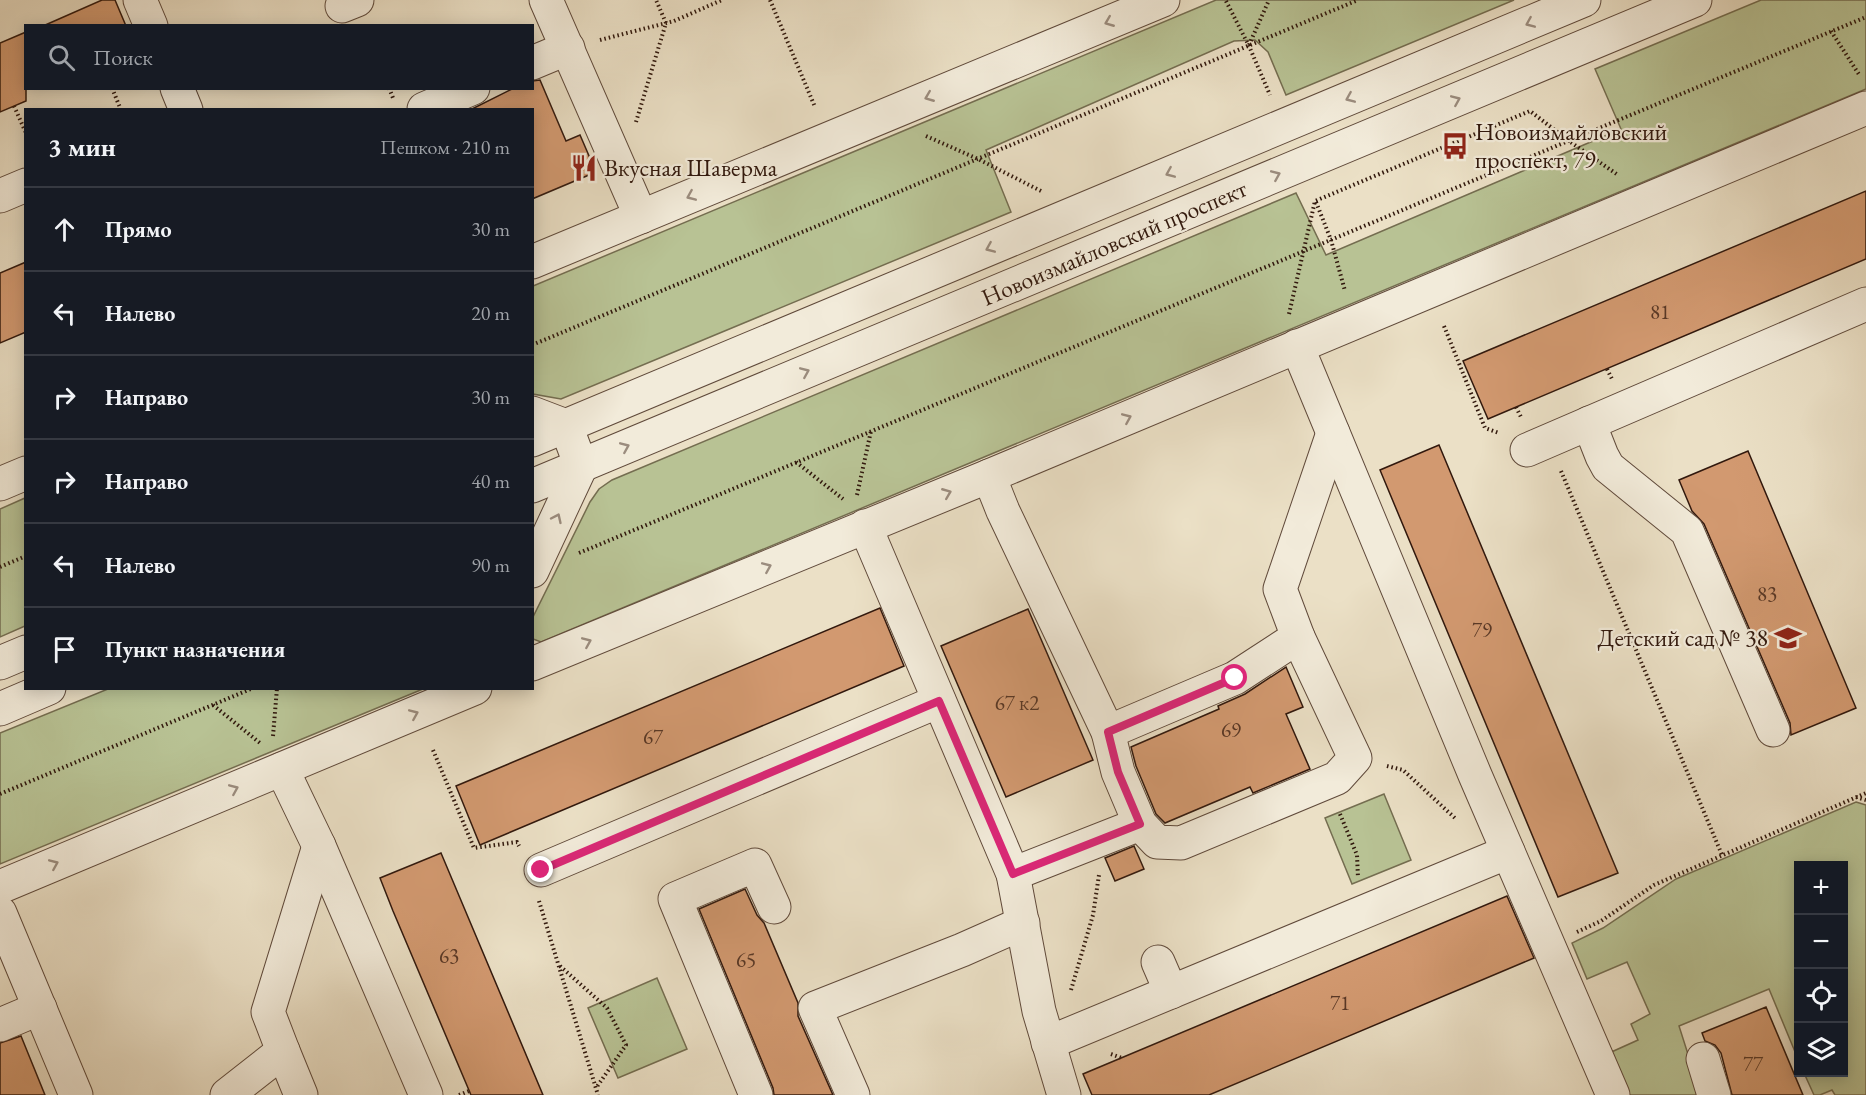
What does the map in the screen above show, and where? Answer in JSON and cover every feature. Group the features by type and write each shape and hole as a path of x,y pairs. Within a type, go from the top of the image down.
{"street":[{"path":"140,0 150,24"},
{"path":"546,0 641,217"},
{"path":"534,261 1163,0"},
{"name":"Новоизмайловский проспект","path":"534,439 1584,0"},
{"name":"Новоизмайловский проспект","path":"534,485 1695,0"},
{"path":"534,62 568,48"},
{"path":"178,90 185,108"},
{"path":"426,108 468,90"},
{"path":"534,663 856,508 989,476 1292,334 1863,92"},
{"path":"0,196 24,186"},
{"path":"1535,446 1866,304"},
{"path":"1292,334 1502,854 1550,945 1613,1095"},
{"path":"534,414 566,426 581,466 534,567"},
{"path":"1589,423 1608,466 1687,531 1773,730"},
{"path":"989,476 1003,511 1108,732 1118,772 1140,824 1157,842 1181,843 1337,778 1355,758 1298,637 1280,589 1333,433"},
{"path":"0,484 24,474"},
{"path":"856,508 1013,874 1039,1011 1056,1040 1064,1095"},
{"path":"1108,732 1235,678 1298,637"},
{"path":"0,663 24,653"},
{"path":"0,709 44,690"},
{"path":"0,887 273,752 469,690"},
{"path":"534,874 939,701"},
{"path":"273,752 319,846 426,1095"},
{"path":"1013,874 1140,824"},
{"path":"301,1095 268,1012 319,846"},
{"path":"1056,1040 1502,854"},
{"path":"756,1095 675,899 755,865 774,907"},
{"path":"0,913 76,1095"},
{"path":"853,1095 815,1008 962,950 1023,923"},
{"path":"1158,962 1171,992"},
{"path":"0,1025 40,1008"},
{"path":"227,1095 283,1051"},
{"path":"1703,1059 1714,1095"}],"path":[{"path":"634,131 666,23 656,0"},
{"path":"568,48 666,23 722,0"},
{"path":"770,0 816,111"},
{"path":"1249,46 1269,0"},
{"path":"534,344 1358,0"},
{"path":"1226,1 1249,46 1274,104"},
{"path":"573,555 1866,17"},
{"path":"1831,31 1863,92"},
{"path":"113,90 120,108"},
{"path":"1260,101 1271,96"},
{"path":"14,106 24,128"},
{"path":"1315,201 1530,111 1625,179"},
{"path":"918,133 978,159 1046,193"},
{"path":"1313,194 1331,240 1346,293"},
{"path":"1292,334 1302,252 1315,201"},
{"path":"1444,326 1485,428 1535,446 1722,855"},
{"path":"796,462 856,508 871,431"},
{"path":"0,567 24,557"},
{"path":"0,794 248,690"},
{"path":"273,752 277,690"},
{"path":"213,705 273,752"},
{"path":"433,750 474,848 517,842 534,874 598,1095"},
{"path":"1355,758 1403,770 1502,854"},
{"path":"1550,945 1600,921 1654,885 1866,793"},
{"path":"1856,797 1866,800"},
{"path":"1337,808 1357,855 1358,877 1361,886"},
{"path":"1056,1040 1093,915 1101,859 1094,842"},
{"path":"560,966 607,1008 626,1045 596,1089"},
{"path":"459,1095 469,1091"}],"green space":[{"path":"1216,0 1514,0 1286,95 1268,52 1255,40 1234,41 986,150 1011,212 561,399 534,394 534,286"},
{"path":"1761,0 1866,0 1866,89 541,642 534,639 534,615 590,502 599,489 612,480 1296,193 1326,255 1621,129 1595,69"},
{"path":"24,498 24,626 0,637 0,509"},
{"path":"106,690 421,690 0,864 0,733"},
{"path":"1384,794 1411,860 1352,884 1325,818"},
{"path":"1856,802 1866,805 1866,1095 1835,1095 1832,1090 1814,1095 1806,1077 1848,1077 1848,861 1794,861 1794,1049 1769,989 1679,1026 1701,1095 1624,1095 1607,1054 1638,1040 1631,1024 1650,1014 1627,962 1587,979 1572,943 1603,928 1676,879"},
{"path":"657,978 687,1049 618,1078 588,1008"}],"building":[{"path":"102,0 115,0 125,24 48,24"},
{"path":"24,33 26,101 0,112 0,43"},
{"path":"540,80 566,141 580,135 596,172 534,198 534,108 474,108 510,90 534,90 534,81"},
{"path":"1866,191 1866,259 1488,419 1463,361"},
{"path":"24,263 24,333 0,343 0,273"},
{"path":"1439,445 1618,873 1558,897 1380,470"},
{"path":"1748,451 1856,708 1791,735 1790,723 1704,524 1692,511 1679,480"},
{"path":"880,608 904,666 480,845 456,786"},
{"path":"1028,609 1093,760 1006,797 941,646"},
{"path":"1286,667 1303,707 1286,714 1310,769 1253,793 1250,787 1165,823 1156,814 1136,766 1131,747 1219,709 1218,706 1245,694"},
{"path":"1134,846 1144,869 1115,881 1105,858"},
{"path":"441,853 543,1095 471,1095 393,911 380,878"},
{"path":"745,889 757,915 764,923 798,1003 798,1016 833,1095 774,1095 699,909"},
{"path":"1507,896 1534,958 1209,1095 1092,1095 1083,1074"},
{"path":"1766,1007 1803,1095 1732,1095 1721,1053 1715,1045 1705,1041 1702,1033"},
{"path":"21,1036 45,1095 0,1095 0,1043"}],"place":[{"name":"Новоизмайловский проспект, 79","path":"1455,146"},
{"name":"Вкусная Шаверма","path":"584,168"},
{"name":"Детский сад № 38","path":"1788,638"}],"route":[{"path":"541,870 939,701 1013,874 1140,824 1118,772 1108,732 1235,678"}]}
